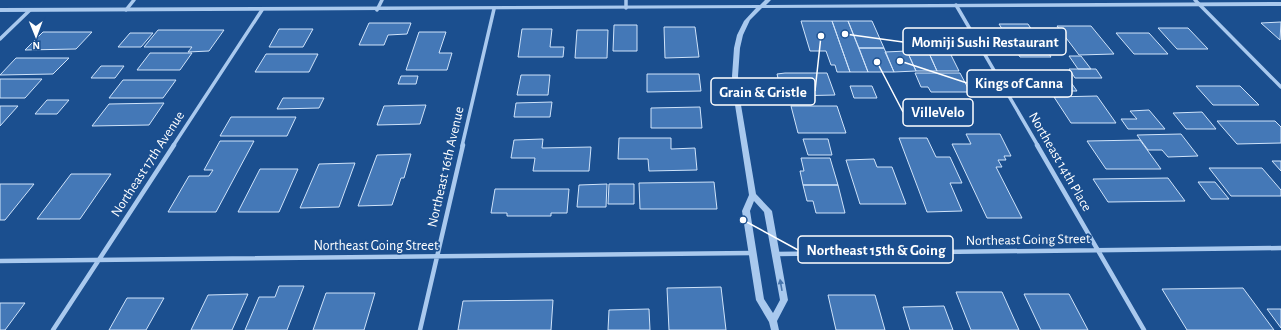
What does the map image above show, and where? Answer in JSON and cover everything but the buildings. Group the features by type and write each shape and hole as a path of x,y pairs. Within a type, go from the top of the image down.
{"street":[{"path":"126,10 134,0"},
{"path":"377,10 382,0"},
{"path":"626,0 626,8"},
{"path":"768,0 747,21 738,42 736,59 736,92 753,195 746,211 760,300 773,321 775,330"},
{"path":"1195,0 1281,87"},
{"path":"0,10 377,10 1281,4"},
{"name":"Northeast 14th Place","path":"956,5 1144,330"},
{"name":"Northeast 16th Avenue","path":"420,330 494,9"},
{"path":"0,39 30,10"},
{"name":"Northeast 17th Avenue","path":"53,330 262,10"},
{"path":"753,195 768,211 784,300 773,321"},
{"name":"Northeast Going Street","path":"776,254 1281,248"},
{"name":"Northeast Going Street","path":"0,261 753,253"}],"place":[{"name":"Momiji Sushi Restaurant","path":"845,34"},
{"name":"Grain & Gristle","path":"821,36"},
{"name":"Kings of Canna","path":"900,61"},
{"name":"VilleVelo","path":"877,62"},
{"name":"Northeast 15th & Going","path":"743,220"}]}
